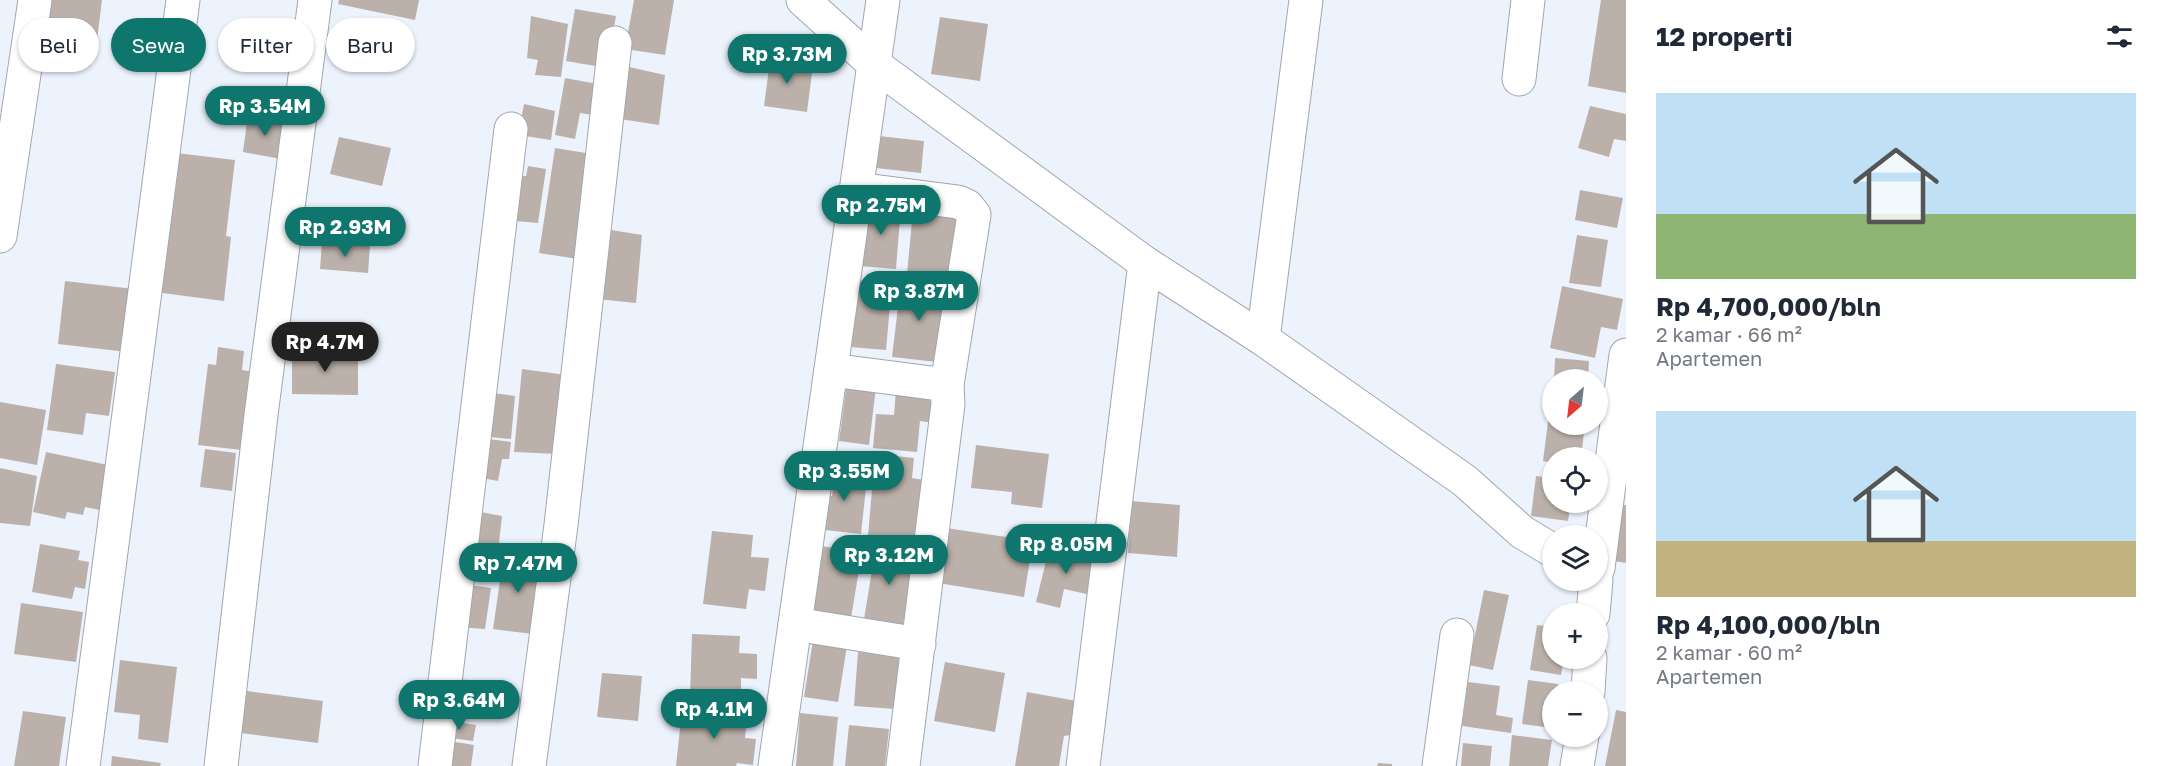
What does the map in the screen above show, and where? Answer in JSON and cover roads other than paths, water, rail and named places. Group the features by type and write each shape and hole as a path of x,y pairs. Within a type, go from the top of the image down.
{"street":[{"path":"0,236 35,0"},
{"path":"83,766 183,0"},
{"path":"221,766 261,415 315,0"},
{"path":"803,0 875,65 1145,263 1263,339 1465,481 1522,532 1542,544"},
{"path":"775,766 883,0"},
{"path":"1263,339 1306,0"},
{"path":"1519,79 1528,0"},
{"path":"529,766 561,525 615,44"},
{"path":"435,766 511,129"},
{"path":"857,189 958,202 967,206 974,215 947,385 948,404 903,766"},
{"path":"1083,766 1145,263"},
{"path":"1603,525 1626,355"},
{"path":"831,370 947,385"},
{"path":"795,624 919,644"},
{"path":"1439,766 1457,635"},
{"path":"1577,766 1580,747"}]}
